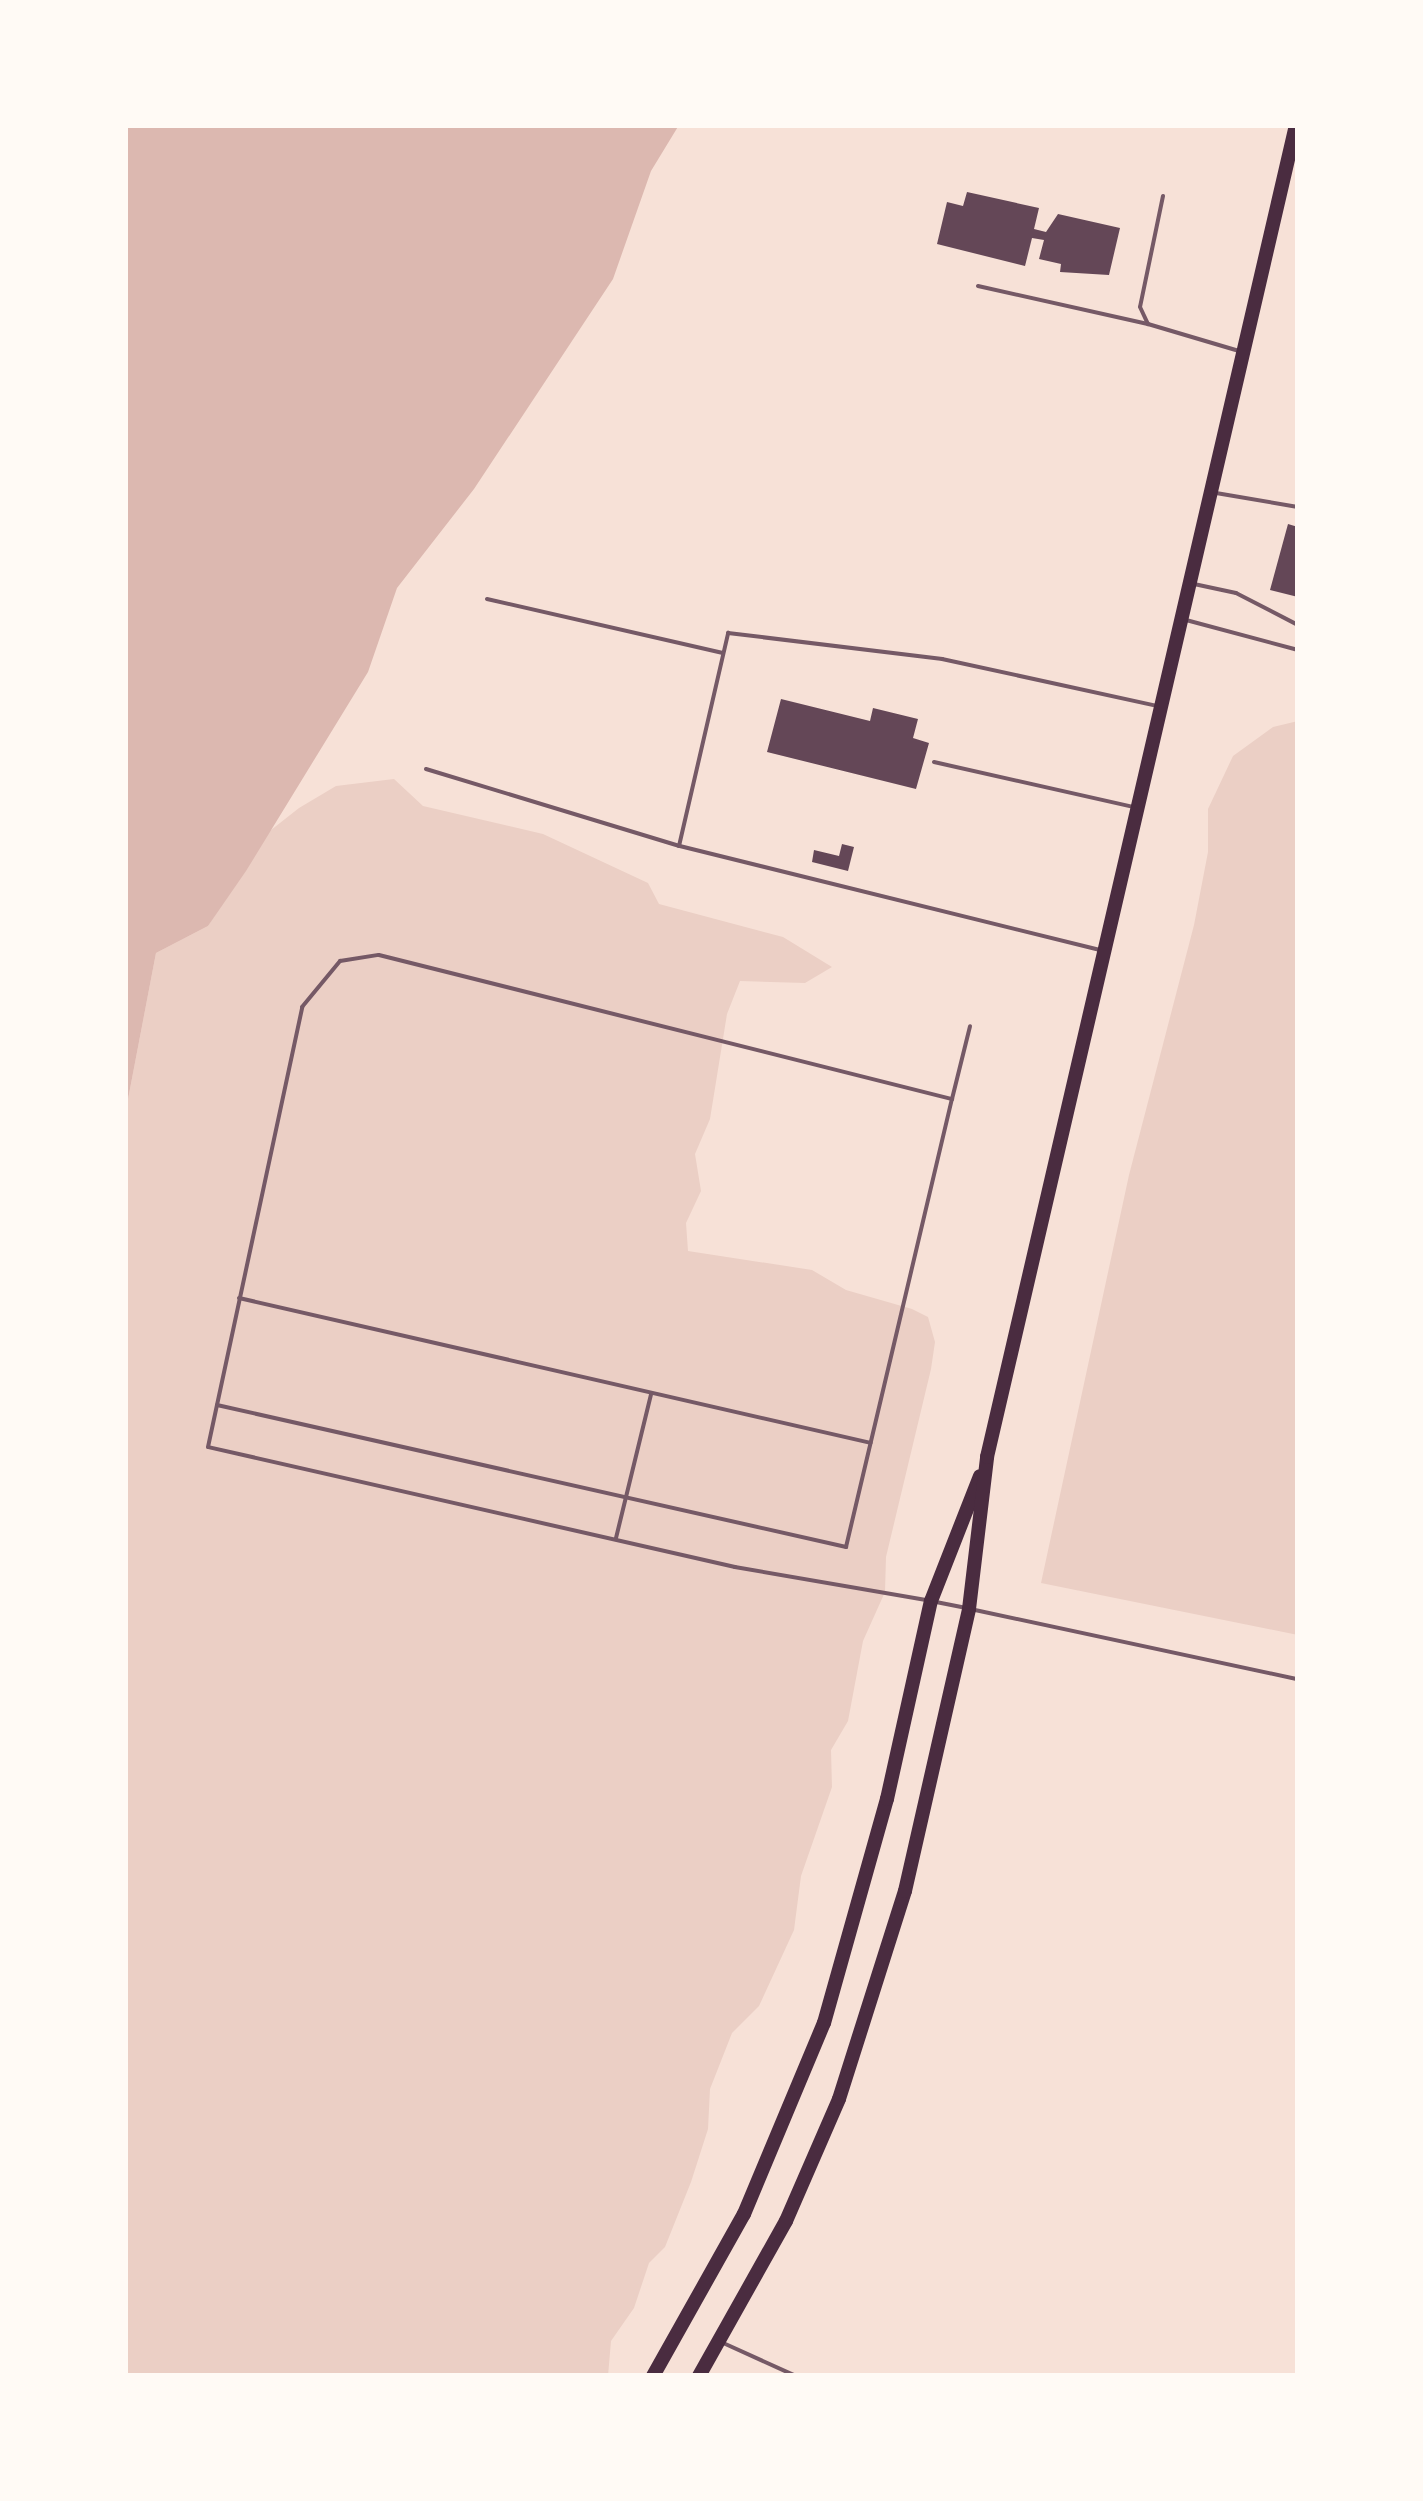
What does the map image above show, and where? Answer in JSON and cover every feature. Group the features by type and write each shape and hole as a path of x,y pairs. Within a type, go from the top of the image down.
{"main road":[{"path":"699,2376 786,2222 872,2007 969,1609 988,1457 1243,352 1293,158 1296,125"},
{"path":"653,2376 744,2214 824,2023 888,1799 932,1601 988,1457"}],"lane":[{"path":"1148,324 1140,307 1163,196"},
{"path":"978,286 1148,324 1243,352"},
{"path":"1211,492 1298,507"},
{"path":"1190,583 1236,593 1298,625"},
{"path":"486,598 723,652"},
{"path":"1182,620 1298,650"},
{"path":"678,846 728,632 942,658 1161,707"},
{"path":"934,762 1138,808"},
{"path":"426,769 678,846 1104,951"},
{"path":"952,1099 379,955 340,961 302,1006 208,1447 734,1567 932,1601 1298,1678"},
{"path":"217,1405 846,1547 970,1026"},
{"path":"239,1298 872,1442"},
{"path":"616,1538 650,1394"},
{"path":"721,2342 796,2376"}],"shaded area":[{"path":"125,125 679,125 651,171 613,279 474,489 397,588 368,672 246,871 208,926 156,953 125,1115"},
{"path":"1298,721 1298,1635 1041,1583 1129,1175 1194,925 1208,852 1208,809 1233,756 1273,727"},
{"path":"394,779 423,806 543,834 648,883 659,904 783,937 832,967 805,983 740,981 727,1014 710,1119 695,1154 701,1191 686,1223 688,1251 812,1270 846,1290 912,1309 928,1317 935,1342 931,1369 886,1557 885,1592 863,1641 848,1721 831,1750 832,1787 801,1876 794,1930 759,2006 732,2033 710,2089 708,2129 691,2182 665,2247 649,2263 634,2308 611,2341 608,2376 125,2376 125,1115 156,953 208,926 266,834 299,808 336,786"}],"building":[{"path":"967,192 1039,208 1034,229 1046,232 1058,214 1120,228 1109,275 1060,272 1061,264 1039,259 1044,240 1032,238 1025,266 937,244 947,202 963,206"},
{"path":"1288,524 1298,527 1298,597 1270,590"},
{"path":"781,699 870,721 873,708 918,719 913,738 929,743 916,789 767,752"},
{"path":"842,844 854,847 848,871 812,862 814,850 839,856"}]}
